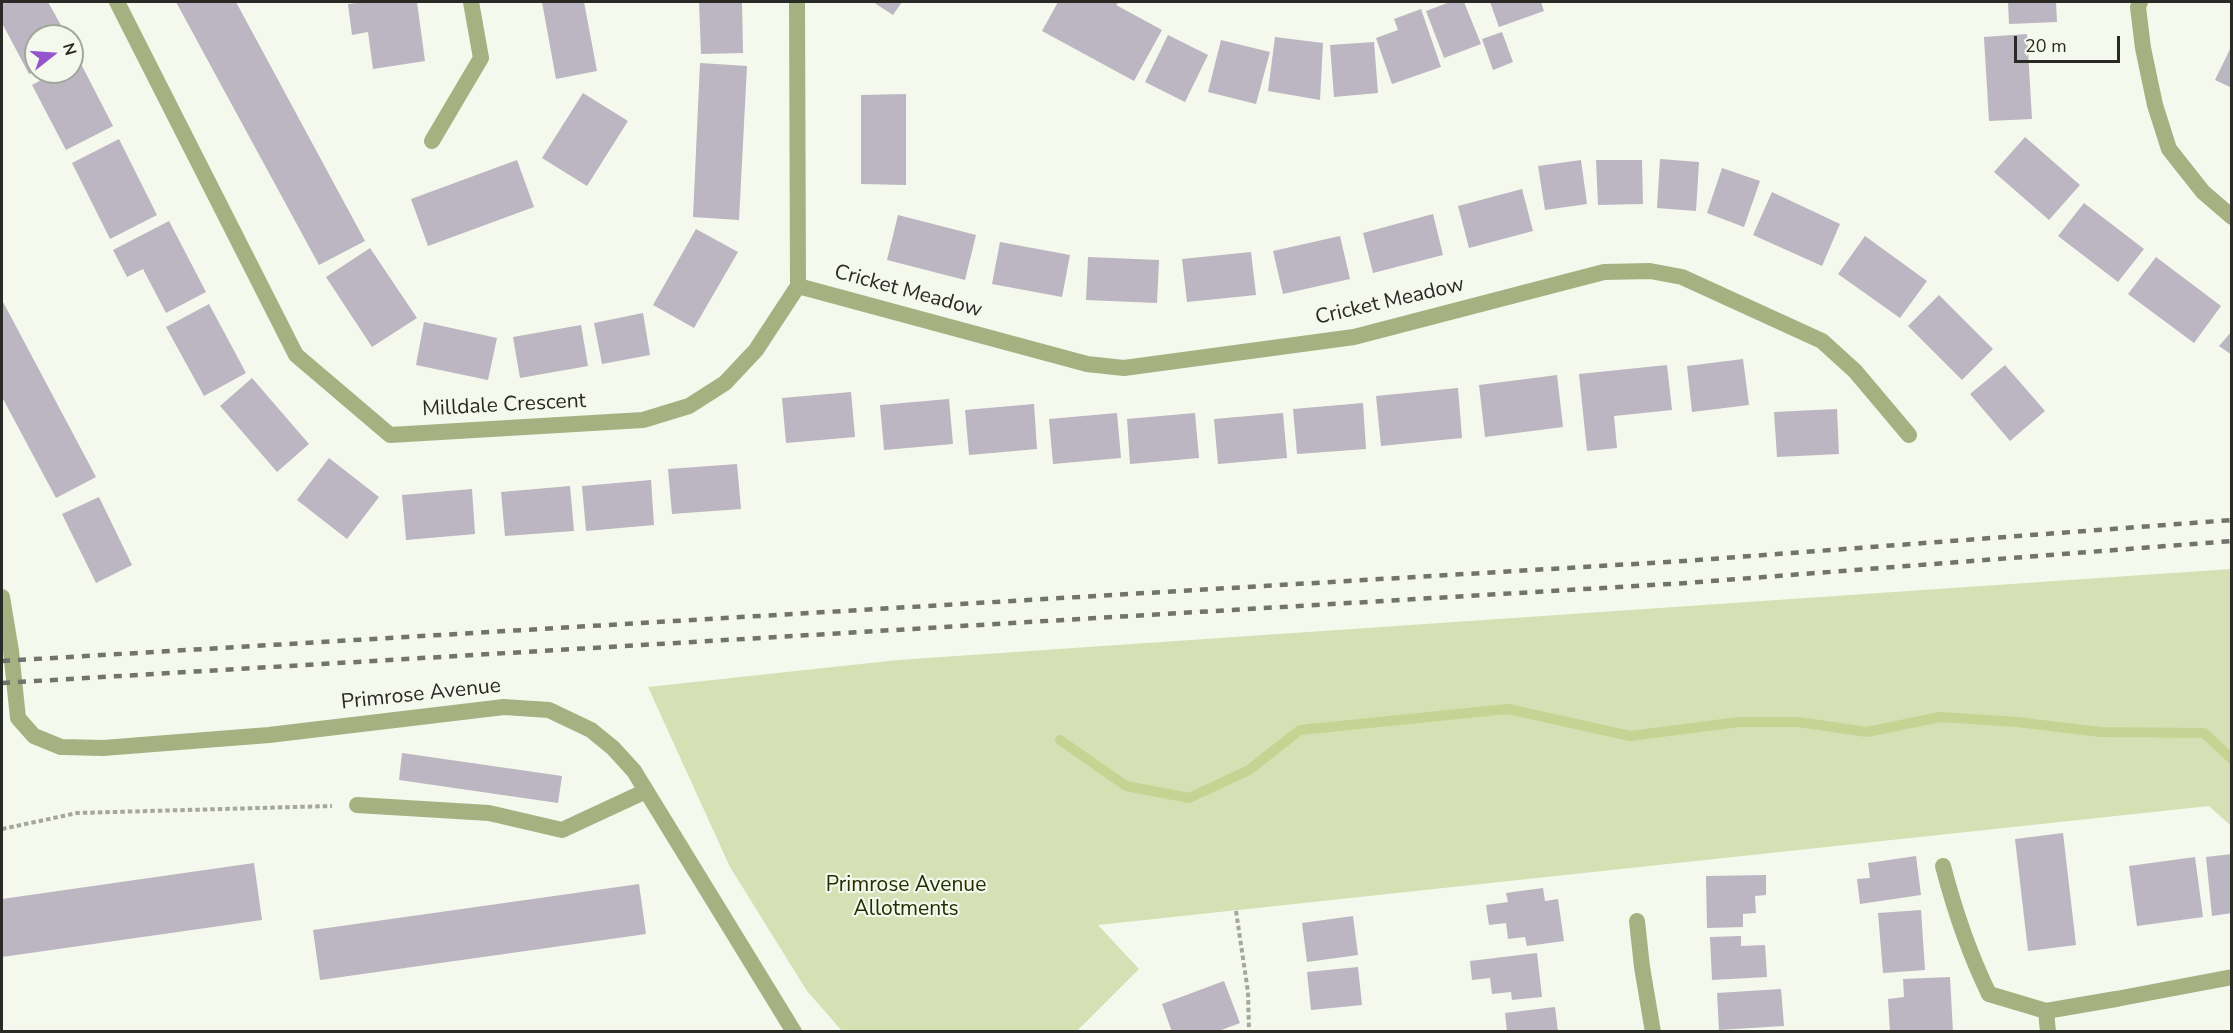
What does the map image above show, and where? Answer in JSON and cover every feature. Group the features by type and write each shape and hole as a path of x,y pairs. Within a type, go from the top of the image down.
{"street":[{"name":"Milldale Crescent","path":"117,2 296,355 390,435 644,420 689,406 725,383 756,350 798,286"},
{"path":"432,141 480,58 471,2"},
{"path":"797,2 798,286"},
{"path":"2140,2 2138,7 2143,48 2155,105 2169,149 2203,192 2232,217"},
{"name":"Cricket Meadow","path":"798,286 1087,364 1124,368 1353,337 1604,272 1650,271 1682,277 1822,341 1855,371 1909,435"},
{"name":"Primrose Avenue","path":"2,597 11,651 18,718 34,736 61,747 103,748 269,735 504,707 549,710 591,730 614,748 634,771 794,1032"},
{"path":"357,805 489,813 562,830 646,791"},
{"path":"1943,866 1958,921 1989,994 2046,1011 2232,977"},
{"path":"1637,921 1653,1032"},
{"path":"2046,1011 2048,1032"}],"path":[{"path":"2,829 77,813 357,805"},
{"path":"1236,911 1248,992 1249,1032"}],"green space":[{"name":"Primrose Avenue Allotments","path":"2231,569 2231,826 2209,806 1098,925 1139,969 1077,1031 842,1031 807,991 730,867 648,687 898,660"}],"building":[{"path":"2,2 48,2 60,24 24,24 24,65 2,23"},
{"path":"176,2 236,2 365,241 319,265"},
{"path":"417,2 425,61 373,69 368,32 352,35 348,4"},
{"path":"542,2 584,2 597,71 556,79"},
{"path":"699,2 742,2 743,53 701,54"},
{"path":"873,2 902,2 893,15"},
{"path":"1058,2 1119,2 1116,5 1162,30 1134,81 1042,31"},
{"path":"1450,2 1464,2 1481,44 1444,58 1426,11"},
{"path":"1490,2 1541,2 1544,11 1499,27"},
{"path":"2008,2 2056,2 2057,22 2009,24"},
{"path":"1421,9 1441,67 1392,84 1376,38 1398,30 1394,19"},
{"path":"1502,32 1513,62 1493,70 1482,39"},
{"path":"2027,34 2032,119 1989,121 1984,37"},
{"path":"1168,35 1208,55 1185,102 1145,82"},
{"path":"1275,37 1323,43 1320,100 1268,91"},
{"path":"1221,40 1270,52 1256,104 1208,92"},
{"path":"1374,42 1378,93 1334,97 1330,45"},
{"path":"2232,45 2232,88 2215,80"},
{"path":"700,63 747,66 739,220 693,217"},
{"path":"84,70 113,126 66,150 32,85 84,84"},
{"path":"583,93 628,121 587,186 542,158"},
{"path":"906,94 906,185 861,184 861,95"},
{"path":"2025,137 2080,185 2049,220 1994,172"},
{"path":"119,139 157,215 110,239 72,163"},
{"path":"1660,159 1699,162 1696,211 1657,208"},
{"path":"517,160 534,207 428,246 411,199"},
{"path":"1581,160 1587,204 1545,210 1538,166"},
{"path":"1596,160 1642,160 1643,204 1598,205"},
{"path":"1722,168 1760,181 1744,227 1707,213"},
{"path":"1522,189 1533,231 1469,248 1458,206"},
{"path":"1772,192 1840,224 1822,266 1753,235"},
{"path":"2084,203 2144,249 2118,282 2058,236"},
{"path":"1433,214 1443,255 1373,273 1363,233"},
{"path":"898,215 976,235 965,280 887,260"},
{"path":"169,221 206,292 166,313 143,269 127,277 113,250"},
{"path":"696,229 738,252 694,328 653,305"},
{"path":"1340,236 1350,279 1283,294 1273,251"},
{"path":"1865,236 1927,281 1900,318 1838,274"},
{"path":"1000,242 1070,255 1062,297 992,284"},
{"path":"370,248 417,318 372,347 326,277"},
{"path":"1251,252 1256,295 1187,302 1182,259"},
{"path":"1088,257 1159,260 1157,303 1086,300"},
{"path":"2156,257 2221,306 2194,343 2128,294"},
{"path":"1939,295 1993,349 1962,380 1908,326"},
{"path":"2,300 96,477 56,498 2,397"},
{"path":"209,304 246,373 204,396 166,327"},
{"path":"643,313 650,355 602,364 594,323"},
{"path":"424,322 497,338 488,380 416,365"},
{"path":"581,325 588,366 520,378 513,337"},
{"path":"2232,331 2232,355 2219,346"},
{"path":"1743,359 1749,405 1692,412 1687,366"},
{"path":"1667,365 1672,410 1614,416 1617,448 1587,451 1579,374"},
{"path":"2005,365 2045,411 2010,441 1970,394"},
{"path":"1557,375 1563,427 1485,437 1479,385"},
{"path":"252,378 309,444 277,472 220,406"},
{"path":"1458,388 1462,438 1381,446 1376,396"},
{"path":"851,392 855,437 786,443 782,398"},
{"path":"949,399 953,444 884,450 880,405"},
{"path":"1363,403 1366,449 1297,454 1293,409"},
{"path":"1034,404 1037,449 969,455 965,410"},
{"path":"1837,409 1839,454 1777,457 1774,412"},
{"path":"1117,413 1121,458 1053,464 1049,419"},
{"path":"1195,413 1199,458 1130,464 1127,419"},
{"path":"1283,413 1287,458 1218,464 1214,419"},
{"path":"329,458 379,497 347,539 297,500"},
{"path":"737,464 741,509 672,514 668,469"},
{"path":"651,480 654,525 586,531 582,486"},
{"path":"570,486 574,531 505,536 501,492"},
{"path":"472,489 475,534 406,540 402,495"},
{"path":"99,497 132,565 96,583 62,514"},
{"path":"402,753 562,776 558,803 399,780"},
{"path":"2063,833 2076,945 2028,951 2015,839"},
{"path":"2232,854 2232,913 2212,916 2206,857"},
{"path":"1916,856 1921,895 1860,904 1857,879 1870,878 1868,863"},
{"path":"2195,857 2203,917 2137,926 2129,866"},
{"path":"254,863 262,920 2,957 2,899"},
{"path":"1766,875 1766,895 1755,896 1756,913 1743,914 1743,927 1707,928 1706,876"},
{"path":"639,884 646,934 320,980 313,930"},
{"path":"1543,888 1545,901 1558,899 1564,941 1527,946 1525,937 1508,939 1506,923 1489,925 1486,905 1508,902 1506,893"},
{"path":"1921,910 1925,970 1883,973 1878,913"},
{"path":"1353,916 1358,955 1307,962 1302,923"},
{"path":"1741,936 1741,946 1765,945 1767,977 1712,980 1710,937"},
{"path":"1537,953 1542,997 1512,1000 1511,992 1492,994 1490,978 1472,980 1470,961"},
{"path":"1358,967 1362,1005 1311,1010 1307,972"},
{"path":"1950,977 1953,1032 1890,1032 1888,999 1904,997 1903,979"},
{"path":"1224,981 1240,1023 1216,1032 1172,1032 1162,1004"},
{"path":"1781,989 1784,1026 1719,1030 1717,993"},
{"path":"1555,1007 1558,1032 1507,1032 1505,1013"}],"waterway":[{"path":"1060,740 1126,786 1189,798 1249,770 1300,730 1508,709 1630,736 1739,722 1798,722 1867,732 1940,717 2017,722 2100,732 2204,733 2232,759"}],"railway":[{"path":"2,661 1684,561 2232,520"},
{"path":"2,683 1686,583 2232,541"}]}
